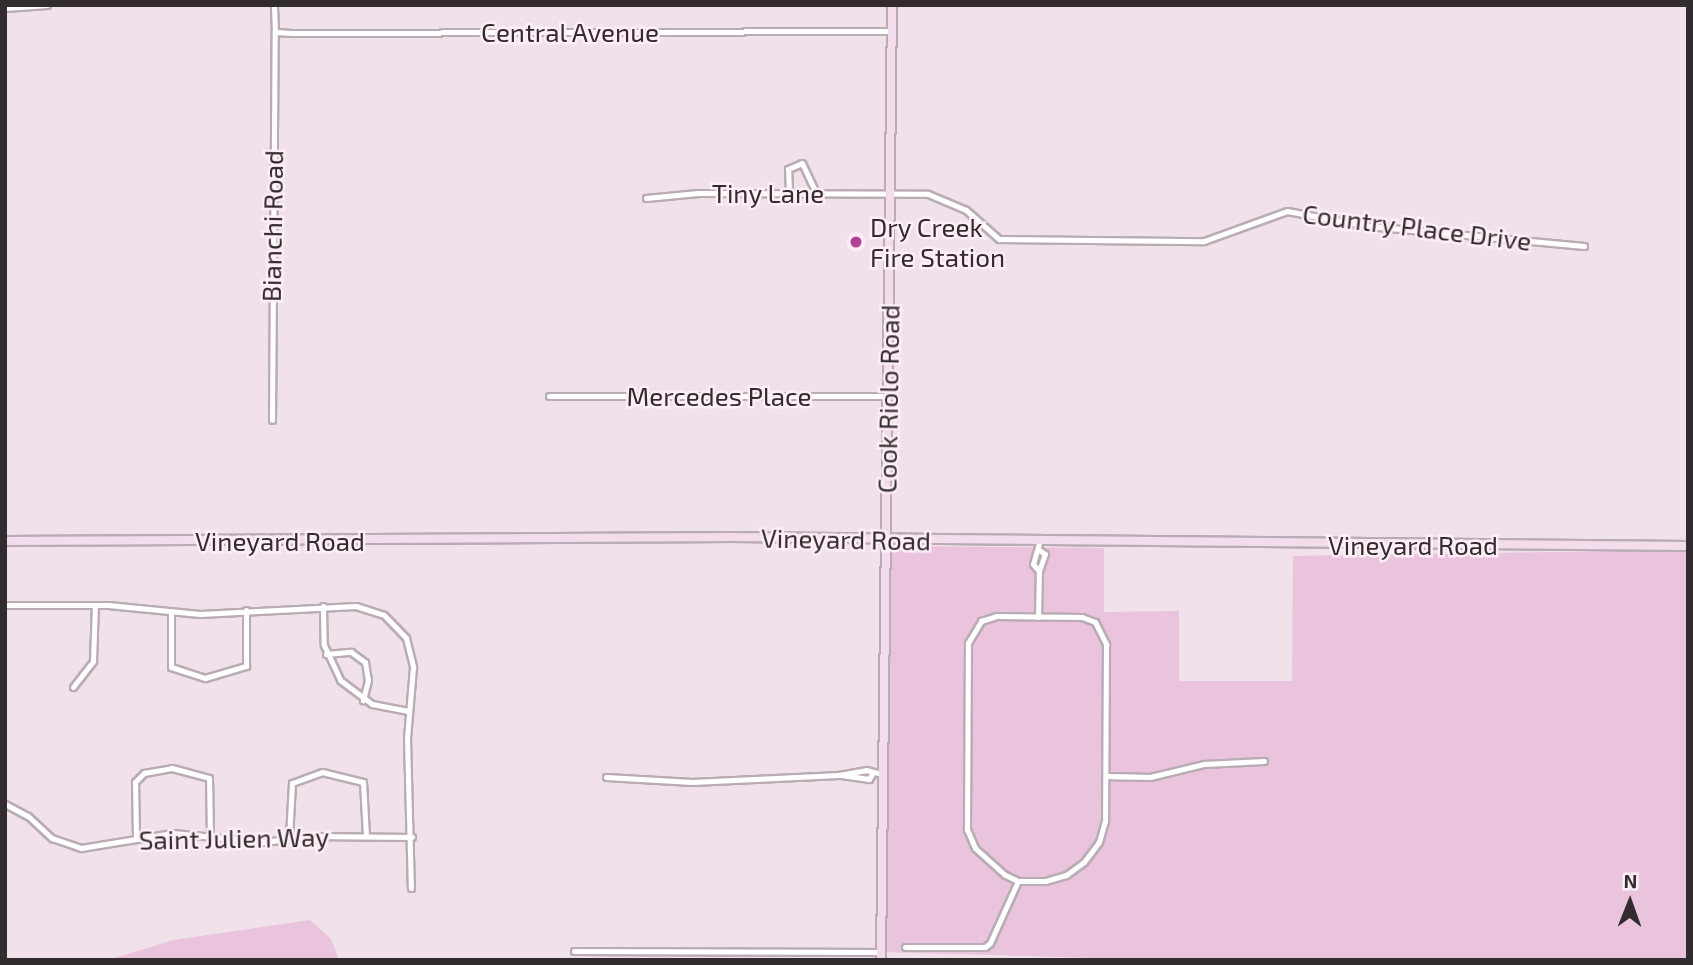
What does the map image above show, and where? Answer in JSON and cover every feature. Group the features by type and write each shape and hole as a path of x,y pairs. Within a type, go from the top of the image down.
{"street":[{"path":"5,8 47,5"},
{"path":"274,5 275,32"},
{"name":"Cook Riolo Road","path":"881,956 892,5"},
{"name":"Central Avenue","path":"275,32 892,31"},
{"name":"Bianchi Road","path":"272,420 275,32"},
{"path":"789,193 788,169 802,163 816,194"},
{"name":"Tiny Lane","path":"646,198 789,193 890,194"},
{"name":"Country Place Drive","path":"890,194 947,199 999,239 1204,241 1287,211 1368,226 1584,246"},
{"name":"Mercedes Place","path":"549,396 888,396"},
{"name":"Vineyard Road","path":"5,541 578,536 886,540 1039,546 1688,546"},
{"path":"1038,617 1038,571 1045,554 1039,546"},
{"path":"5,605 95,605 171,612 323,606 371,608 400,630 413,667 408,710 411,888"},
{"path":"74,687 93,661 95,605"},
{"path":"323,606 326,653 340,680 363,700 408,710"},
{"path":"171,612 171,667 205,678 246,666 246,610"},
{"path":"996,616 1038,617 1082,617 1103,632 1107,776 1105,821 1099,842 1084,862 1066,875 1045,881 1018,881 988,864 967,829 968,643 981,621 996,616"},
{"path":"326,653 351,652 365,662 368,680 363,700"},
{"path":"1107,776 1150,777 1203,764 1264,761"},
{"path":"136,836 135,782 144,773 172,768 209,778 210,835"},
{"path":"839,775 855,770 882,774"},
{"path":"855,770 855,778"},
{"path":"289,838 292,783 321,772 363,782 366,836"},
{"path":"606,777 692,782 839,775 869,779 872,774"},
{"name":"Saint Julien Way","path":"5,804 58,841 92,848 136,836 210,835 264,842 289,838 412,837"},
{"path":"905,947 974,949 990,943 1018,881"},
{"path":"574,951 881,956"}],"shaded area":[{"path":"886,546 1104,548 1104,612 1179,611 1179,681 1292,681 1293,556 1688,550 1688,960 1172,960 881,952"},
{"path":"310,920 331,939 339,960 109,960 173,940"}],"place":[{"name":"Dry Creek Fire Station","path":"856,242"}]}
